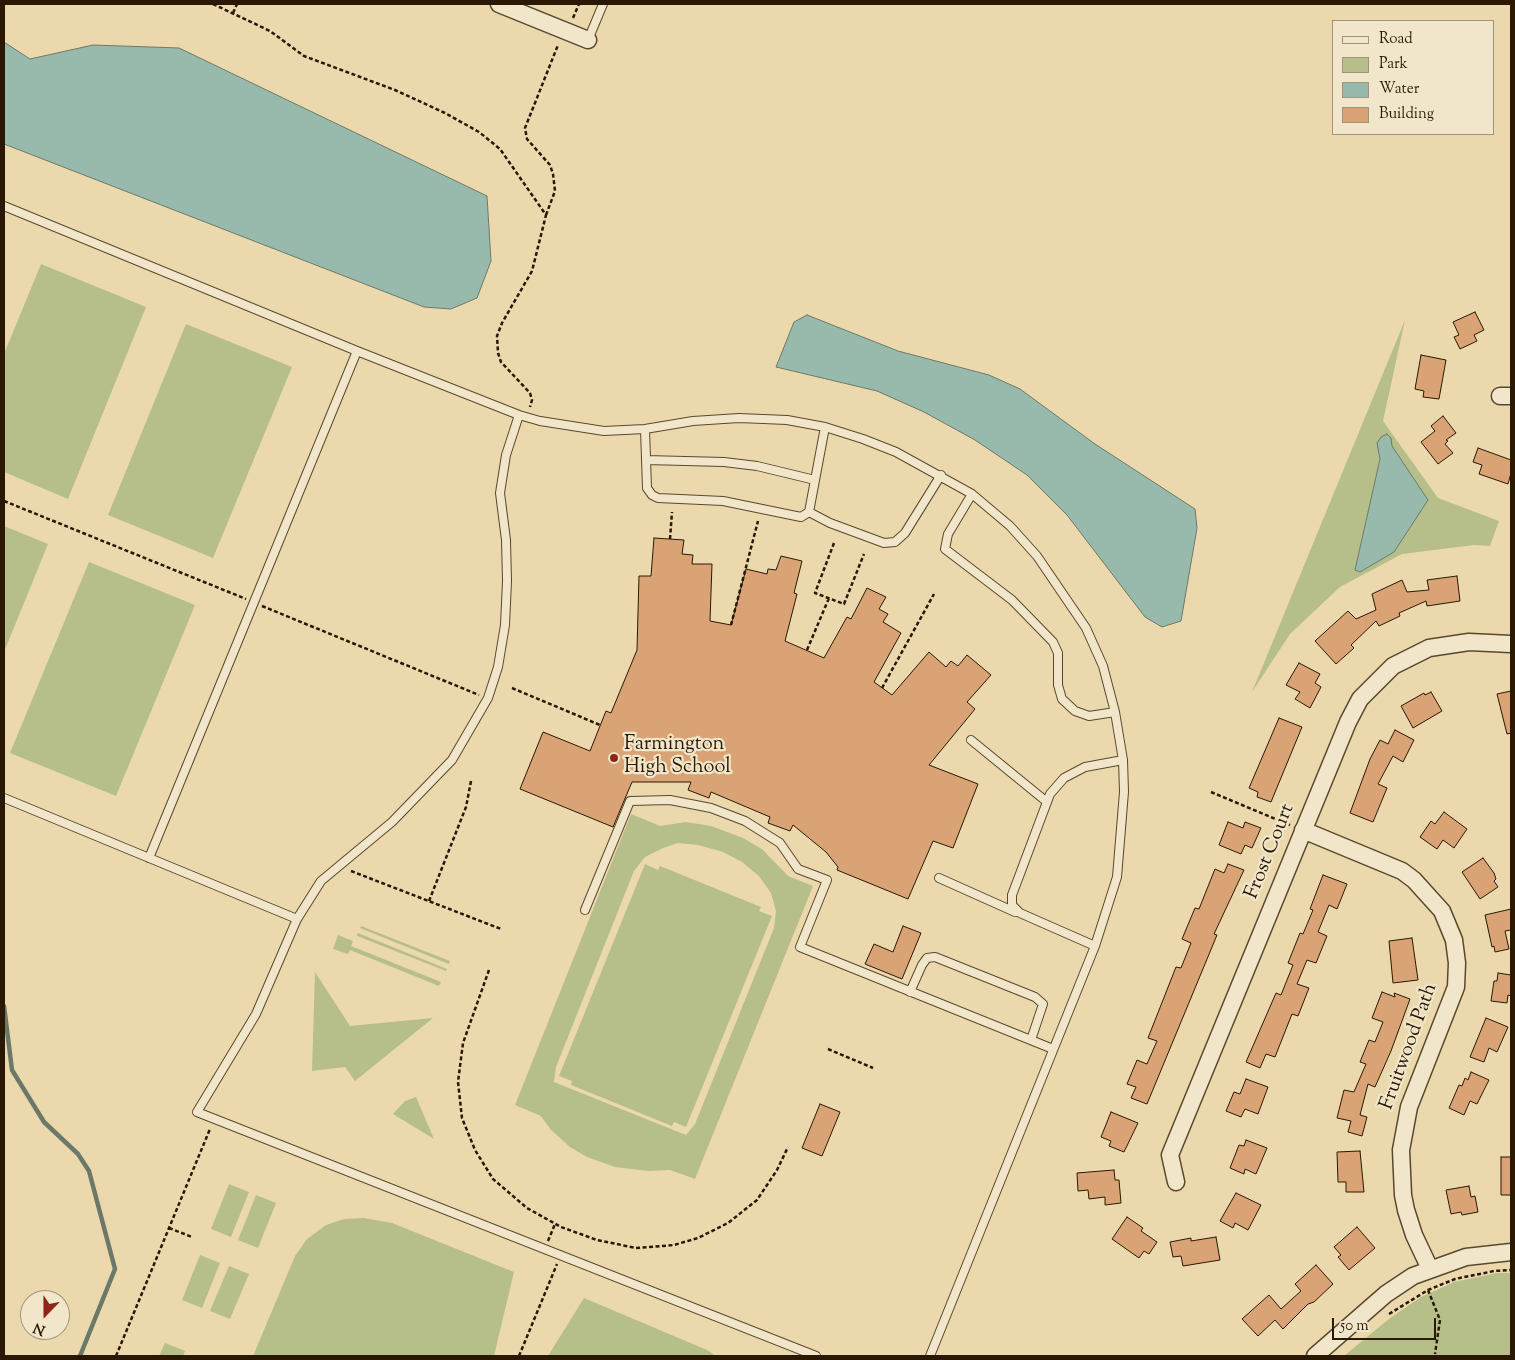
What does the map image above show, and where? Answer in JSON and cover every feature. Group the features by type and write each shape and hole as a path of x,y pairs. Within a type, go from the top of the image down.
{"street":[{"path":"499,4 588,40"},
{"name":"Frost Court","path":"1176,1182 1170,1155 1350,716 1360,699 1383,674 1406,659 1443,645 1469,642 1511,644"},
{"name":"Fruitwood Path","path":"1303,830 1402,871 1414,880 1442,911 1454,940 1457,963 1456,987 1409,1107 1402,1143 1402,1195 1414,1235 1430,1269"},
{"path":"1316,1356 1398,1284 1430,1269 1466,1257 1511,1252"}],"lane":[{"path":"588,40 603,4"},
{"path":"4,206 357,351 519,415 572,428 604,431 644,429 693,421 739,418 787,420 825,427 896,452 941,475 972,494 1010,526 1037,556 1086,628 1103,666 1115,712 1123,760 1123,816 1118,877 1095,946 930,1356"},
{"path":"149,858 357,351"},
{"path":"519,415 506,455 500,493 506,548 505,625 498,667 488,698 452,760 392,822 321,881 297,919 256,1014 197,1112 816,1356"},
{"path":"644,429 647,488 658,498 724,501 801,517 809,512 825,427"},
{"path":"646,460 724,462 757,466 815,480"},
{"path":"809,512 830,523 884,543 895,542 905,533 941,475"},
{"path":"972,494 948,534 946,549 1012,600 1052,642 1058,653 1058,685 1062,699 1068,705 1075,711 1090,716 1115,712"},
{"path":"971,740 1047,802"},
{"path":"1020,913 1012,905 1012,895 1050,794 1064,778 1085,767 1123,760"},
{"path":"4,798 297,919"},
{"path":"585,910 630,801 670,800 711,808 745,821 780,843 798,868 827,880 800,947 1053,1049"},
{"path":"939,878 1095,946"},
{"path":"910,992 927,958 935,957 1034,997 1043,1004 1031,1040"}],"path":[{"path":"213,4 281,37 304,56 395,90 445,113 479,132 500,149 546,216"},
{"path":"233,13 237,4"},
{"path":"572,21 579,4"},
{"path":"530,407 532,400 530,393 501,362 497,344 502,323 532,270 546,216 555,191 550,165 527,140 525,128 561,38"},
{"path":"670,539 672,512"},
{"path":"731,625 758,521"},
{"path":"834,542 815,593 844,604 864,554"},
{"path":"882,688 934,594"},
{"path":"807,650 829,598"},
{"path":"512,688 600,725"},
{"path":"429,901 466,807 471,781"},
{"path":"1212,792 1303,830"},
{"path":"338,866 501,929"},
{"path":"489,970 463,1043 458,1082 462,1118 475,1150 493,1179 527,1208 556,1224 597,1240 636,1248 674,1245 698,1238 728,1223 757,1200 777,1170 788,1147"},
{"path":"828,1049 873,1068"},
{"path":"116,1356 214,1118"},
{"path":"545,1249 556,1224"},
{"path":"169,1228 192,1237"},
{"path":"519,1356 561,1255"},
{"path":"1389,1314 1428,1290 1455,1279 1494,1270 1511,1270"},
{"path":"1428,1290 1440,1320 1435,1354"}],"green space":[{"path":"41,264 146,307 68,499 4,472 4,354"},
{"path":"1405,320 1383,421 1438,498 1499,521 1490,546 1474,545 1402,554 1340,587 1290,634 1252,692","holes":["1391,438 1391,446 1409,473 1394,552 1359,572 1355,570 1380,459 1379,449"]},
{"path":"186,324 292,367 213,558 108,515"},
{"path":"4,526 48,544 4,652"},
{"path":"89,562 195,605 116,796 10,753"},
{"path":"631,814 660,826 686,822 711,826 743,838 762,849 788,876 813,886 695,1179 670,1170 648,1171 615,1167 587,1157 570,1147 551,1130 541,1116 515,1105","holes":["678,843 698,845 723,852 742,862 759,876 771,893 776,911 774,928 695,1124 686,1135 554,1082 556,1067 634,871 645,857 663,848"]},
{"path":"645,864 658,870 660,866 761,907 759,911 772,916 686,1127 674,1122 672,1126 571,1085 572,1081 559,1076"},
{"path":"361,926 450,961 449,964 360,928"},
{"path":"358,933 447,969 446,971 357,936"},
{"path":"338,935 353,941 351,946 441,982 439,986 350,950 348,954 333,949"},
{"path":"315,972 350,1026 433,1018 355,1081 345,1067 312,1071"},
{"path":"416,1097 434,1139 393,1114 405,1101"},
{"path":"229,1184 249,1192 231,1237 211,1229"},
{"path":"256,1195 276,1203 258,1248 238,1240"},
{"path":"364,1218 392,1223 514,1272 494,1356 253,1356 295,1256 307,1239 326,1225 344,1219"},
{"path":"200,1255 220,1263 202,1308 182,1300"},
{"path":"229,1266 249,1274 230,1319 210,1311"},
{"path":"1497,1273 1511,1273 1511,1356 1344,1356 1389,1319 1421,1297 1454,1282"},
{"path":"584,1298 707,1350 716,1356 548,1356"},
{"path":"165,1343 185,1351 183,1356 159,1356"}],"water":[{"path":"4,42 30,59 93,45 179,48 487,196 491,261 477,298 451,309 424,307 4,144"},
{"path":"807,315 898,351 989,375 1020,389 1095,444 1195,509 1197,528 1181,621 1162,627 1145,617 1067,515 1027,475 975,440 924,412 877,391 776,367 794,322"},
{"path":"1387,434 1391,438 1392,446 1428,500 1394,552 1360,572 1355,570 1380,459 1377,443 1381,437"}],"building":[{"path":"1475,312 1484,330 1474,335 1477,341 1460,349 1454,337 1459,335 1453,322"},
{"path":"1421,355 1446,360 1439,399 1423,397 1424,391 1415,389"},
{"path":"1443,416 1456,433 1446,440 1448,441 1445,444 1453,453 1438,464 1421,442 1435,431 1431,426"},
{"path":"1478,448 1511,460 1511,473 1508,484 1479,474 1482,465 1473,462"},
{"name":"Farmington High School","path":"654,538 684,540 682,554 693,555 692,564 712,564 710,621 731,625 746,569 767,574 768,569 776,570 781,556 802,561 794,593 797,594 785,641 824,658 847,617 851,619 867,588 886,597 879,609 888,614 883,622 901,633 874,682 892,695 929,652 946,667 951,661 958,666 967,655 991,675 967,702 975,709 929,765 978,784 953,848 933,841 908,899 837,870 838,867 826,852 793,825 790,831 768,823 770,817 711,792 709,798 688,790 691,782 632,782 613,827 520,789 543,732 590,751 606,711 611,713 637,650 639,576 651,576"},
{"path":"1457,576 1460,601 1427,606 1426,601 1399,613 1400,616 1379,626 1376,621 1351,645 1354,648 1336,664 1315,641 1348,611 1356,619 1376,610 1372,594 1402,580 1407,592 1429,590 1427,580"},
{"path":"1299,663 1320,674 1315,683 1321,687 1310,708 1295,699 1300,692 1286,685"},
{"path":"1511,691 1511,733 1507,734 1497,694"},
{"path":"1431,692 1442,711 1413,728 1401,706 1424,693 1425,695"},
{"path":"1279,718 1302,727 1271,802 1257,797 1258,792 1249,788"},
{"path":"1395,730 1414,740 1403,762 1393,756 1378,784 1387,788 1373,822 1350,813 1370,759 1380,740 1388,744"},
{"path":"1444,812 1467,829 1454,848 1443,840 1437,849 1420,837 1431,821 1435,824"},
{"path":"1228,822 1243,828 1245,822 1261,828 1252,848 1245,845 1241,854 1219,845"},
{"path":"1483,858 1494,873 1496,879 1494,881 1498,887 1480,899 1462,872"},
{"path":"1228,864 1244,870 1214,934 1217,935 1147,1104 1131,1098 1136,1087 1127,1084 1137,1060 1147,1064 1157,1041 1148,1038 1176,967 1181,968 1191,943 1182,939 1195,908 1199,909 1215,869 1224,873"},
{"path":"1323,875 1347,884 1337,909 1329,905 1318,932 1327,936 1316,963 1307,960 1297,984 1309,988 1298,1016 1292,1014 1275,1057 1266,1054 1260,1068 1246,1062 1276,993 1281,995 1293,965 1288,963 1300,933 1303,934 1313,910 1310,909"},
{"path":"1511,909 1511,930 1505,931 1509,949 1495,952 1494,946 1492,947 1485,915"},
{"path":"903,926 921,933 902,979 865,964 874,944 893,952"},
{"path":"1412,938 1418,980 1393,983 1389,941"},
{"path":"1498,973 1511,975 1511,996 1508,995 1507,1003 1491,1001 1494,981 1497,981"},
{"path":"1382,992 1395,997 1394,993 1410,999 1391,1051 1375,1087 1368,1084 1360,1115 1367,1117 1362,1136 1348,1132 1351,1121 1337,1118 1344,1090 1354,1092 1366,1064 1360,1062 1369,1040 1375,1042 1383,1022 1372,1018"},
{"path":"1486,1018 1508,1027 1497,1052 1489,1048 1484,1062 1470,1057"},
{"path":"1471,1072 1489,1080 1477,1104 1470,1101 1464,1115 1449,1108 1459,1085 1462,1086 1465,1078 1468,1080"},
{"path":"1246,1079 1268,1087 1258,1114 1245,1109 1241,1117 1226,1111 1234,1092 1240,1094"},
{"path":"820,1104 840,1112 822,1156 802,1148"},
{"path":"1111,1112 1138,1123 1124,1152 1109,1146 1111,1141 1101,1137"},
{"path":"1246,1140 1267,1148 1256,1174 1245,1169 1244,1174 1230,1168 1239,1145 1244,1146"},
{"path":"1360,1151 1364,1192 1346,1192 1346,1182 1338,1182 1337,1152"},
{"path":"1501,1157 1511,1157 1511,1195 1501,1195"},
{"path":"1114,1170 1115,1180 1119,1180 1121,1203 1105,1205 1105,1197 1089,1199 1088,1190 1078,1191 1077,1173"},
{"path":"1469,1186 1471,1197 1475,1196 1478,1212 1462,1215 1461,1212 1451,1214 1446,1190"},
{"path":"1236,1193 1261,1205 1248,1230 1235,1223 1233,1228 1220,1221"},
{"path":"1127,1217 1143,1228 1141,1231 1157,1242 1149,1254 1144,1251 1139,1258 1112,1239"},
{"path":"1357,1227 1375,1248 1349,1270 1338,1257 1341,1255 1334,1247"},
{"path":"1216,1237 1220,1260 1183,1266 1181,1256 1173,1257 1170,1242 1191,1238 1191,1241"},
{"path":"1316,1265 1333,1284 1314,1302 1308,1304 1283,1329 1275,1320 1258,1336 1242,1319 1269,1295 1281,1309 1301,1291 1295,1284"}],"waterway":[{"path":"4,1006 12,1070 44,1122 78,1154 89,1171 115,1269 80,1356"}],"place":[{"name":"Farmington High School","path":"614,758"}]}
